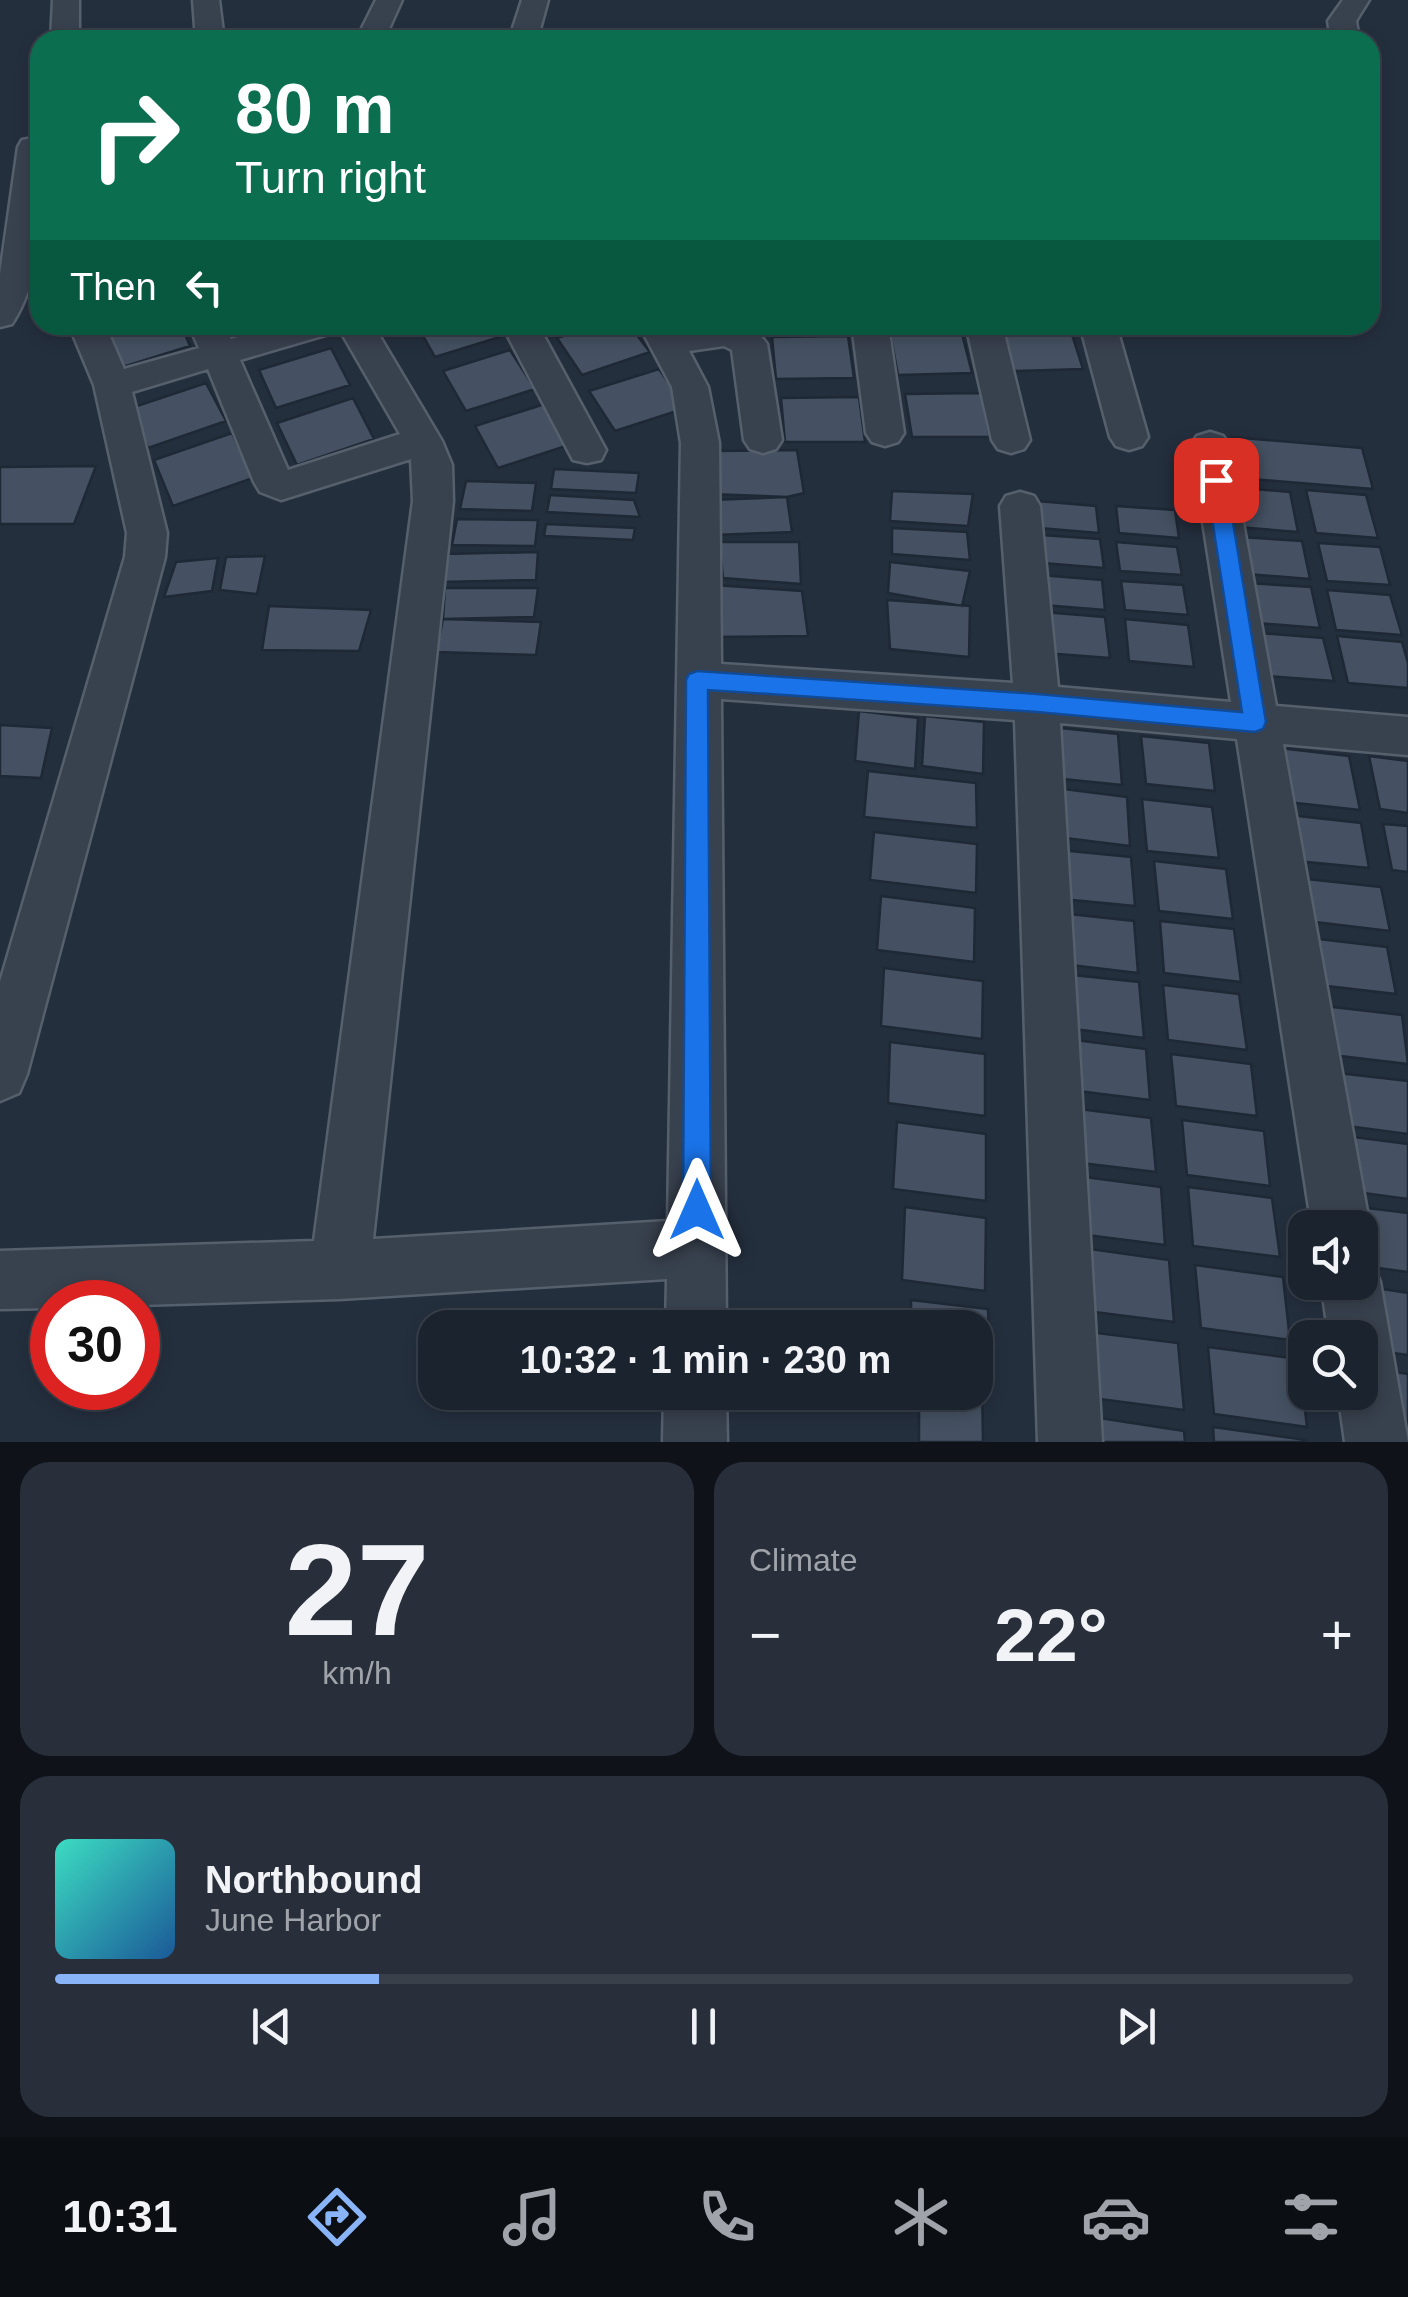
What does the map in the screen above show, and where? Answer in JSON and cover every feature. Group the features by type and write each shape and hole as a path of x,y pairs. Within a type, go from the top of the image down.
{"street":[{"path":"65,30 66,0"},
{"path":"206,0 209,30"},
{"path":"375,30 389,0"},
{"path":"525,30 534,0"},
{"path":"1343,30 1342,22 1356,0"},
{"path":"0,316 30,163"},
{"path":"0,1074 145,556 147,532 112,385 90,335"},
{"path":"340,1270 433,501 433,465 361,335"},
{"path":"525,335 586,450"},
{"path":"663,335 690,388 700,443 696,1310"},
{"path":"730,335 749,344 764,440"},
{"path":"871,335 885,433"},
{"path":"986,335 1011,440"},
{"path":"1101,335 1129,437"},
{"path":"112,385 213,338 274,482 281,486 422,441"},
{"path":"1210,446 1337,1210"},
{"path":"1020,506 1037,703 1070,1442"},
{"path":"697,680 1037,703 1408,736"},
{"path":"0,1280 340,1270 697,1248"},
{"path":"695,1442 696,1410"},
{"path":"1372,1410 1377,1442"}],"building":[{"path":"103,335 185,335 190,346 116,369"},
{"path":"423,335 503,336 435,357"},
{"path":"637,335 650,352 582,375 557,338"},
{"path":"891,335 962,335 972,373 898,375"},
{"path":"1003,335 1072,335 1083,369 1013,371"},
{"path":"848,336 854,378 776,379 772,337"},
{"path":"331,348 350,385 276,408 259,370"},
{"path":"510,350 535,389 466,411 443,371"},
{"path":"659,369 686,408 615,431 589,391"},
{"path":"206,383 226,421 148,448 131,408"},
{"path":"981,393 990,437 912,437 905,394"},
{"path":"859,397 865,442 785,442 781,398"},
{"path":"353,398 374,439 297,465 277,423"},
{"path":"548,403 572,444 498,468 475,426"},
{"path":"232,433 253,478 173,506 154,460"},
{"path":"1232,437 1362,448 1373,489 1239,478"},
{"path":"797,450 804,493 787,497 709,494 711,451"},
{"path":"96,466 74,524 0,524 0,467"},
{"path":"554,469 639,473 636,493 551,489"},
{"path":"466,481 536,483 532,511 460,509"},
{"path":"1231,487 1290,492 1298,532 1237,527"},
{"path":"1306,490 1366,495 1378,538 1316,533"},
{"path":"892,491 973,494 968,526 890,521"},
{"path":"550,495 634,500 640,517 547,512"},
{"path":"787,497 792,532 714,535 711,500"},
{"path":"1037,501 1096,506 1099,533 1039,528"},
{"path":"1116,506 1175,510 1179,538 1119,533"},
{"path":"457,519 538,520 535,546 452,545"},
{"path":"546,524 635,528 633,540 544,536"},
{"path":"892,528 967,532 970,560 892,554"},
{"path":"1041,535 1100,539 1104,568 1042,563"},
{"path":"1240,537 1302,541 1310,579 1247,574"},
{"path":"719,542 799,542 801,584 723,578"},
{"path":"1116,542 1177,547 1182,575 1120,571"},
{"path":"1318,543 1380,547 1390,585 1327,581"},
{"path":"538,552 536,580 439,582 443,554"},
{"path":"265,556 257,594 220,590 226,557"},
{"path":"218,558 212,591 164,597 176,562"},
{"path":"890,562 970,571 962,606 888,593"},
{"path":"1040,575 1102,580 1105,610 1043,605"},
{"path":"1121,581 1183,585 1188,615 1125,610"},
{"path":"1248,583 1311,587 1320,628 1256,623"},
{"path":"715,585 802,591 808,636 713,637"},
{"path":"445,588 538,588 534,617 443,619"},
{"path":"1327,590 1390,595 1402,635 1336,630"},
{"path":"887,600 970,606 969,657 890,649"},
{"path":"269,606 371,610 359,651 262,650"},
{"path":"1042,612 1105,617 1110,658 1044,653"},
{"path":"443,619 541,622 536,655 436,652"},
{"path":"1125,619 1188,625 1194,667 1129,661"},
{"path":"1259,633 1323,638 1334,681 1267,676"},
{"path":"1337,636 1402,642 1408,663 1408,688 1348,683"},
{"path":"859,711 918,718 915,769 855,761"},
{"path":"925,716 984,722 983,774 922,766"},
{"path":"0,725 52,728 41,778 0,776"},
{"path":"1051,727 1118,734 1122,785 1053,778"},
{"path":"1141,736 1209,743 1215,791 1146,784"},
{"path":"1279,748 1349,756 1360,810 1287,802"},
{"path":"1369,756 1408,761 1408,813 1380,809"},
{"path":"868,771 976,783 977,828 864,817"},
{"path":"1056,788 1127,797 1130,846 1057,837"},
{"path":"1142,799 1212,807 1219,858 1147,851"},
{"path":"1289,815 1361,823 1369,868 1297,861"},
{"path":"1383,824 1408,826 1408,872 1392,870"},
{"path":"874,832 977,844 976,893 870,880"},
{"path":"1060,850 1131,857 1135,906 1062,899"},
{"path":"1154,861 1226,869 1233,919 1159,911"},
{"path":"1307,879 1381,887 1390,931 1315,922"},
{"path":"881,896 975,908 974,962 877,950"},
{"path":"1060,913 1134,921 1138,973 1062,964"},
{"path":"1160,921 1234,929 1241,982 1164,973"},
{"path":"1310,938 1387,947 1396,994 1318,985"},
{"path":"884,968 983,981 982,1039 881,1026"},
{"path":"1063,974 1139,982 1144,1038 1066,1028"},
{"path":"1163,985 1239,994 1247,1050 1168,1040"},
{"path":"1324,1006 1402,1015 1408,1064 1332,1055"},
{"path":"1067,1039 1146,1049 1150,1100 1070,1090"},
{"path":"890,1042 985,1054 985,1116 888,1103"},
{"path":"1171,1054 1251,1064 1257,1116 1176,1106"},
{"path":"1338,1073 1408,1081 1408,1134 1347,1126"},
{"path":"1071,1108 1151,1118 1156,1172 1073,1162"},
{"path":"1182,1120 1264,1131 1270,1186 1187,1175"},
{"path":"897,1122 986,1134 986,1201 893,1189"},
{"path":"1346,1136 1408,1144 1408,1199 1356,1192"},
{"path":"1077,1176 1161,1187 1165,1245 1079,1234"},
{"path":"1188,1187 1272,1198 1280,1257 1193,1246"},
{"path":"905,1207 986,1218 985,1291 902,1280"},
{"path":"1367,1208 1408,1213 1408,1272 1378,1268 1378,1210"},
{"path":"1083,1248 1169,1260 1174,1322 1086,1311"},
{"path":"1195,1265 1283,1277 1288,1340 1201,1328"},
{"path":"1378,1288 1408,1293 1408,1355 1386,1352"},
{"path":"911,1300 988,1310 911,1310"},
{"path":"1089,1332 1178,1343 1184,1410 1092,1398"},
{"path":"1208,1347 1288,1358 1288,1410 1305,1410 1307,1427 1214,1414"},
{"path":"1395,1372 1408,1374 1408,1441 1406,1440"},
{"path":"919,1410 982,1410 983,1442 919,1442"},
{"path":"1093,1417 1184,1431 1185,1442 1094,1442"},
{"path":"1213,1427 1306,1440 1306,1442 1214,1442"}],"route":[{"path":"697,1210 697,680 1255,722 1216,480"}]}
